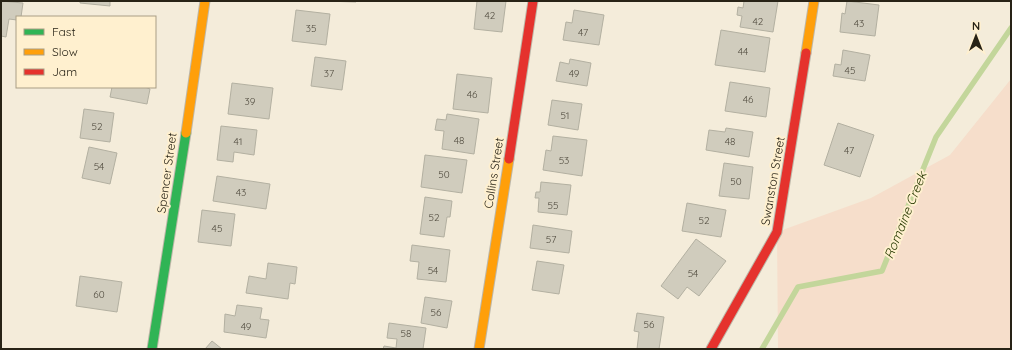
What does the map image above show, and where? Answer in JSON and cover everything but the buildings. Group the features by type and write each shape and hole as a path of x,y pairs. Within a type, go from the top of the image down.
{"street":[{"name":"Spencer Street","path":"152,349 161,300 205,1"},
{"name":"Collins Street","path":"479,349 534,1"},
{"name":"Swanston Street","path":"711,349 777,232 814,1"}],"shaded area":[{"path":"1011,79 1011,349 778,349 777,232 871,198 950,155"}],"waterway":[{"name":"Romaine Creek","path":"762,349 798,287 882,271 936,137 1011,28"}],"traffic: fast":[{"path":"152,349 186,133"}],"traffic: slow":[{"path":"186,133 205,1"},
{"path":"806,53 814,1"},
{"path":"479,349 509,159"}],"traffic: jam":[{"path":"509,159 533,1"},
{"path":"711,349 777,232 806,53"}]}
